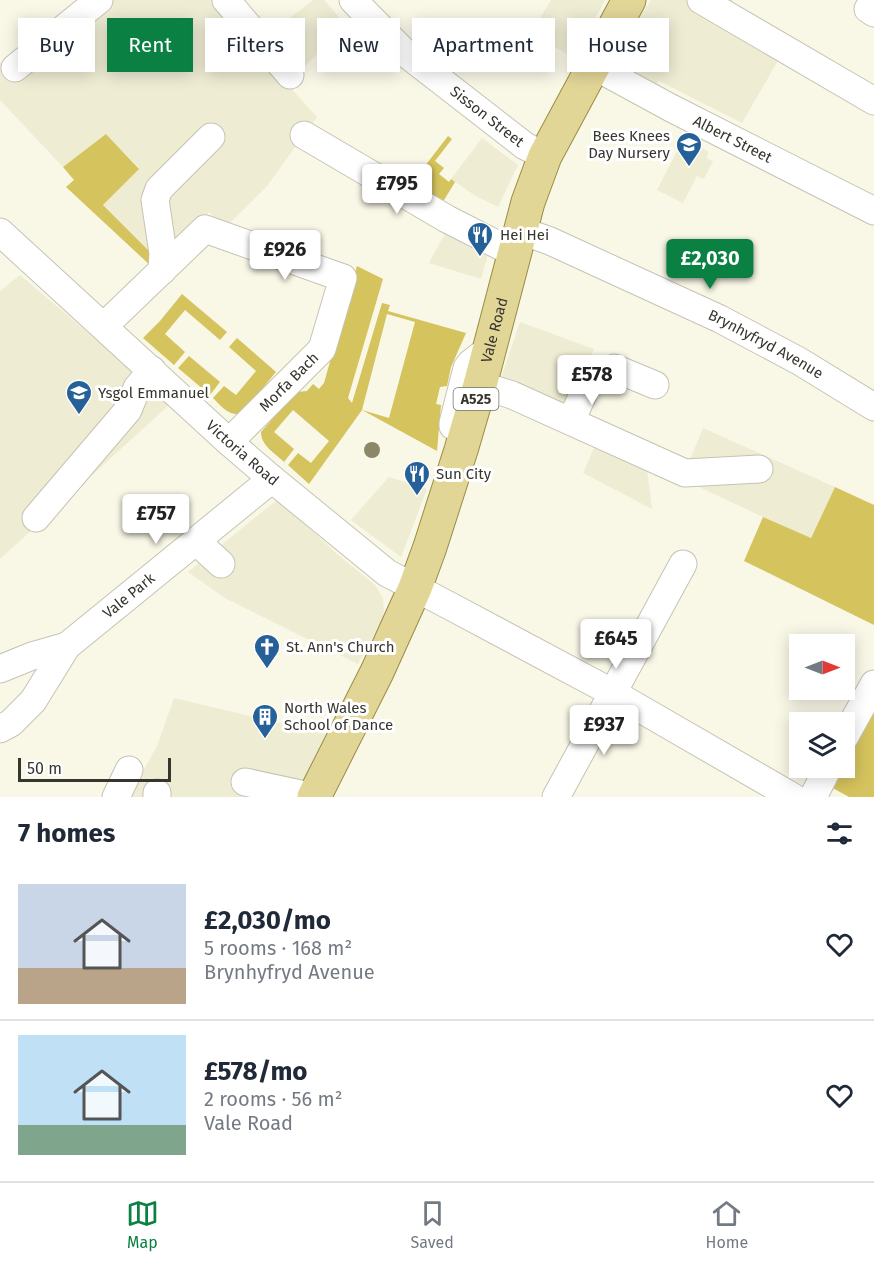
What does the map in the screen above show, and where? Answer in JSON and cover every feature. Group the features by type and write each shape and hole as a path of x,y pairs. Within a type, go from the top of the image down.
{"main road":[{"name":"Vale Road","path":"619,18 629,0"},
{"name":"Vale Road","path":"314,797 377,672 415,588 461,450 528,202 545,156 588,72"}],"street":[{"path":"15,69 99,0"},
{"path":"226,0 290,75"},
{"name":"Sisson Street","path":"353,0 404,52 525,146 545,156"},
{"path":"700,0 874,101"},
{"name":"Albert Street","path":"605,72 874,211"},
{"name":"Brynhyfryd Avenue","path":"304,135 447,219 516,242 550,241 720,319 799,361 874,407"},
{"path":"162,272 163,253 155,200 159,189 210,137"},
{"name":"Morfa Bach","path":"104,326 205,229 343,278 322,349 229,442"},
{"name":"Victoria Road","path":"0,232 229,442 387,573 613,693 793,797"},
{"path":"461,450 453,430 453,423 467,368 489,349"},
{"path":"571,421 589,381 614,368 655,385"},
{"path":"36,518 128,410 137,388 152,370"},
{"path":"480,385 512,395 685,473 759,469"},
{"name":"Vale Park","path":"0,729 11,723 33,701 67,646 272,479"},
{"path":"196,541 221,564"},
{"path":"556,797 683,564"},
{"name":"Vale Park","path":"0,669 32,656 67,646"},
{"path":"855,718 874,684"},
{"path":"116,797 129,770"},
{"path":"813,797 823,778"},
{"path":"245,782 314,797"}],"shaded area":[{"path":"80,0 216,0 230,18 205,18 205,72 299,72 287,84 317,117 267,186 225,228 209,212 196,228 159,261 103,205 139,168 106,134 63,167 0,100 0,63 18,49 18,72 95,72 95,18 57,18"},
{"path":"313,0 324,0 340,18 317,18 317,54 305,66 305,18 290,18"},
{"path":"551,0 605,0 595,18 567,18 567,54 555,47 555,18 540,18"},
{"path":"651,0 733,0 729,8 787,45 742,123 659,81 657,84 636,72 669,72 669,18 640,18"},
{"path":"106,134 139,169 103,205 159,261 152,267 66,187 74,180 63,167"},
{"path":"448,136 452,139 435,161 444,168 439,174 449,182 451,179 455,182 441,205 411,184"},
{"path":"482,138 518,165 498,207 474,195 451,179"},
{"name":"Bees Knees Day Nursery","path":"684,138 709,152 706,158 713,161 704,179 697,176 683,203 657,190"},
{"path":"447,230 489,251 481,279 429,263"},
{"path":"357,266 383,279 348,398 352,403 382,303 390,305 388,311 466,333 451,367 447,386 440,387 436,404 441,405 437,451 362,410 309,484 288,465 298,453 311,463 329,441 293,410 274,432 294,449 284,462 266,445 261,432 296,392 307,391 313,384 319,389 324,383","holes":["387,314 415,322 389,418 362,410"]},
{"name":"Ysgol Emmanuel","path":"20,275 133,371 132,384 142,393 154,391 169,405 0,559 0,291"},
{"path":"182,294 227,332 220,340 185,310 165,334 185,352 174,365 143,338"},
{"path":"520,322 594,349 565,414 498,387"},
{"path":"237,338 276,372 241,412 234,414 227,411 213,398 224,386 236,395 256,371 229,347"},
{"path":"189,356 220,382 210,395 178,368"},
{"path":"703,428 835,487 810,539 682,479"},
{"path":"598,439 646,462 652,509 583,473"},
{"path":"389,477 427,489 401,557 351,520"},
{"path":"835,487 874,505 874,625 744,561 763,517 811,538"},
{"path":"276,502 282,503 337,554 375,585 383,598 382,620 358,664 225,598 188,572"},
{"path":"174,698 326,734 294,797 129,797 157,746"},
{"path":"874,708 874,797 849,797 831,787 836,778 855,778 855,743"}],"place":[{"name":"Bees Knees Day Nursery","path":"689,168"},
{"name":"Hei Hei","path":"480,258"},
{"name":"Ysgol Emmanuel","path":"79,416"},
{"name":"Sun City","path":"417,497"},
{"name":"St. Ann's Church","path":"267,670"},
{"name":"North Wales School of Dance","path":"265,740"}]}
